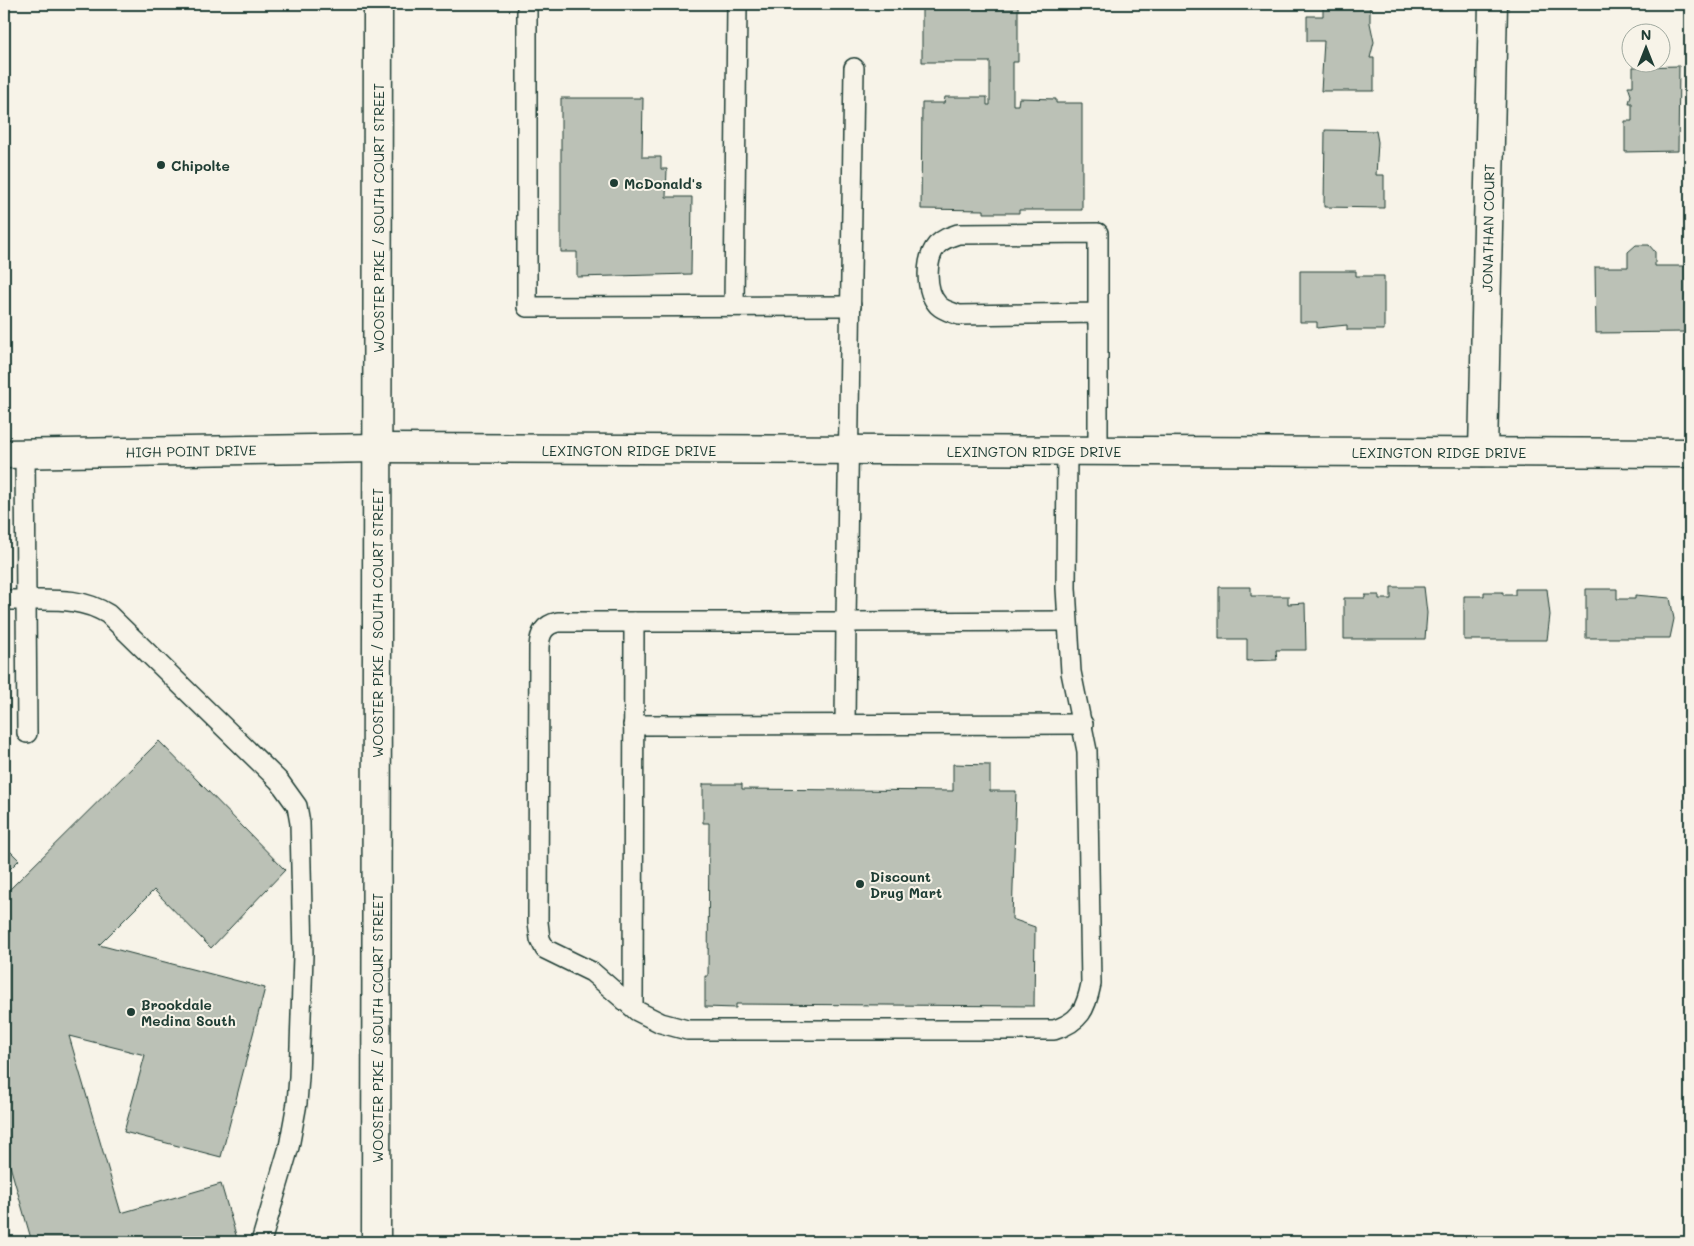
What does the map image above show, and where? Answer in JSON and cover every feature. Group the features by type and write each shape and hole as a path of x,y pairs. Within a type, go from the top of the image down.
{"street":[{"name":"WOOSTER PIKE / SOUTH COURT STREET","path":"376,1242 378,4"},
{"name":"JONATHAN COURT","path":"1483,452 1493,4"},
{"name":"LEXINGTON RIDGE DRIVE","path":"378,448 1690,453"},
{"name":"HIGH POINT DRIVE","path":"14,454 378,448"}],"lane":[{"path":"527,4 526,307 851,306"},
{"path":"734,306 737,4"},
{"path":"845,724 854,68"},
{"path":"1098,313 959,314 945,310 937,304 930,288 928,277 931,254 946,238 958,234 1098,233 1098,313 1098,452"},
{"path":"1067,452 1067,621 1071,672 1087,751 1091,984 1084,1007 1069,1025 1054,1030 687,1030 660,1023 633,1007 592,972 545,949 540,939 538,922 540,636 550,624 558,622 1067,621"},
{"path":"14,454 26,600 27,733"},
{"path":"4,600 76,601 88,603 108,614 279,781 297,806 301,840 303,955 297,1103 289,1147 261,1242"},
{"path":"633,1007 634,622"},
{"path":"633,725 1083,724"}],"building":[{"path":"922,4 1018,4 1018,62 1013,62 1013,105 1018,105 1019,98 1056,99 1056,103 1082,103 1082,210 1019,210 1019,213 984,213 984,210 921,209 922,103 944,103 945,97 987,97 987,105 990,105 990,62 922,62"},
{"path":"1323,5 1370,5 1370,23 1374,42 1370,58 1374,58 1374,91 1321,91 1324,41 1307,41 1307,16 1323,16"},
{"path":"1672,66 1679,66 1678,151 1625,152 1625,121 1632,121 1632,103 1629,103 1631,95 1628,86 1633,86 1633,72 1672,72"},
{"name":"McDonald's","path":"561,98 643,98 642,157 661,157 661,169 667,169 666,197 692,197 691,274 577,277 577,252 561,252"},
{"path":"1325,130 1376,131 1378,142 1376,175 1384,175 1384,208 1324,207"},
{"path":"1636,245 1649,245 1655,252 1655,266 1688,266 1688,326 1685,326 1685,332 1596,333 1595,267 1628,267 1628,252"},
{"path":"1300,271 1356,271 1356,276 1384,276 1384,330 1347,330 1347,325 1317,328 1317,322 1300,322"},
{"path":"1219,587 1251,587 1251,596 1288,596 1288,604 1305,603 1306,650 1276,650 1277,660 1247,661 1247,639 1219,639"},
{"path":"1391,587 1424,587 1427,613 1425,639 1344,639 1344,598 1365,598 1365,595 1379,595 1379,599 1391,599"},
{"path":"1515,589 1547,589 1550,615 1547,640 1464,640 1464,596 1484,596 1484,592 1503,592 1503,595 1515,595"},
{"path":"1586,589 1617,589 1617,599 1635,599 1635,595 1670,598 1674,619 1670,638 1586,638"},
{"name":"Brookdale Medina South","path":"159,741 285,870 211,948 154,890 99,945 265,988 221,1157 124,1132 145,1055 69,1036 121,1213 221,1184 238,1242 32,1242 4,1145 4,895"},
{"name":"Discount Drug Mart","path":"953,764 990,765 990,791 1016,791 1012,919 1035,927 1034,1006 736,1004 736,1008 705,1007 705,976 708,976 709,823 703,823 703,784 742,784 742,789 953,791"},
{"path":"4,845 19,860 4,875"}],"place":[{"name":"Chipolte","path":"161,165"},
{"name":"McDonald's","path":"614,183"},
{"name":"Discount Drug Mart","path":"860,884"},
{"name":"Brookdale Medina South","path":"131,1012"}]}
